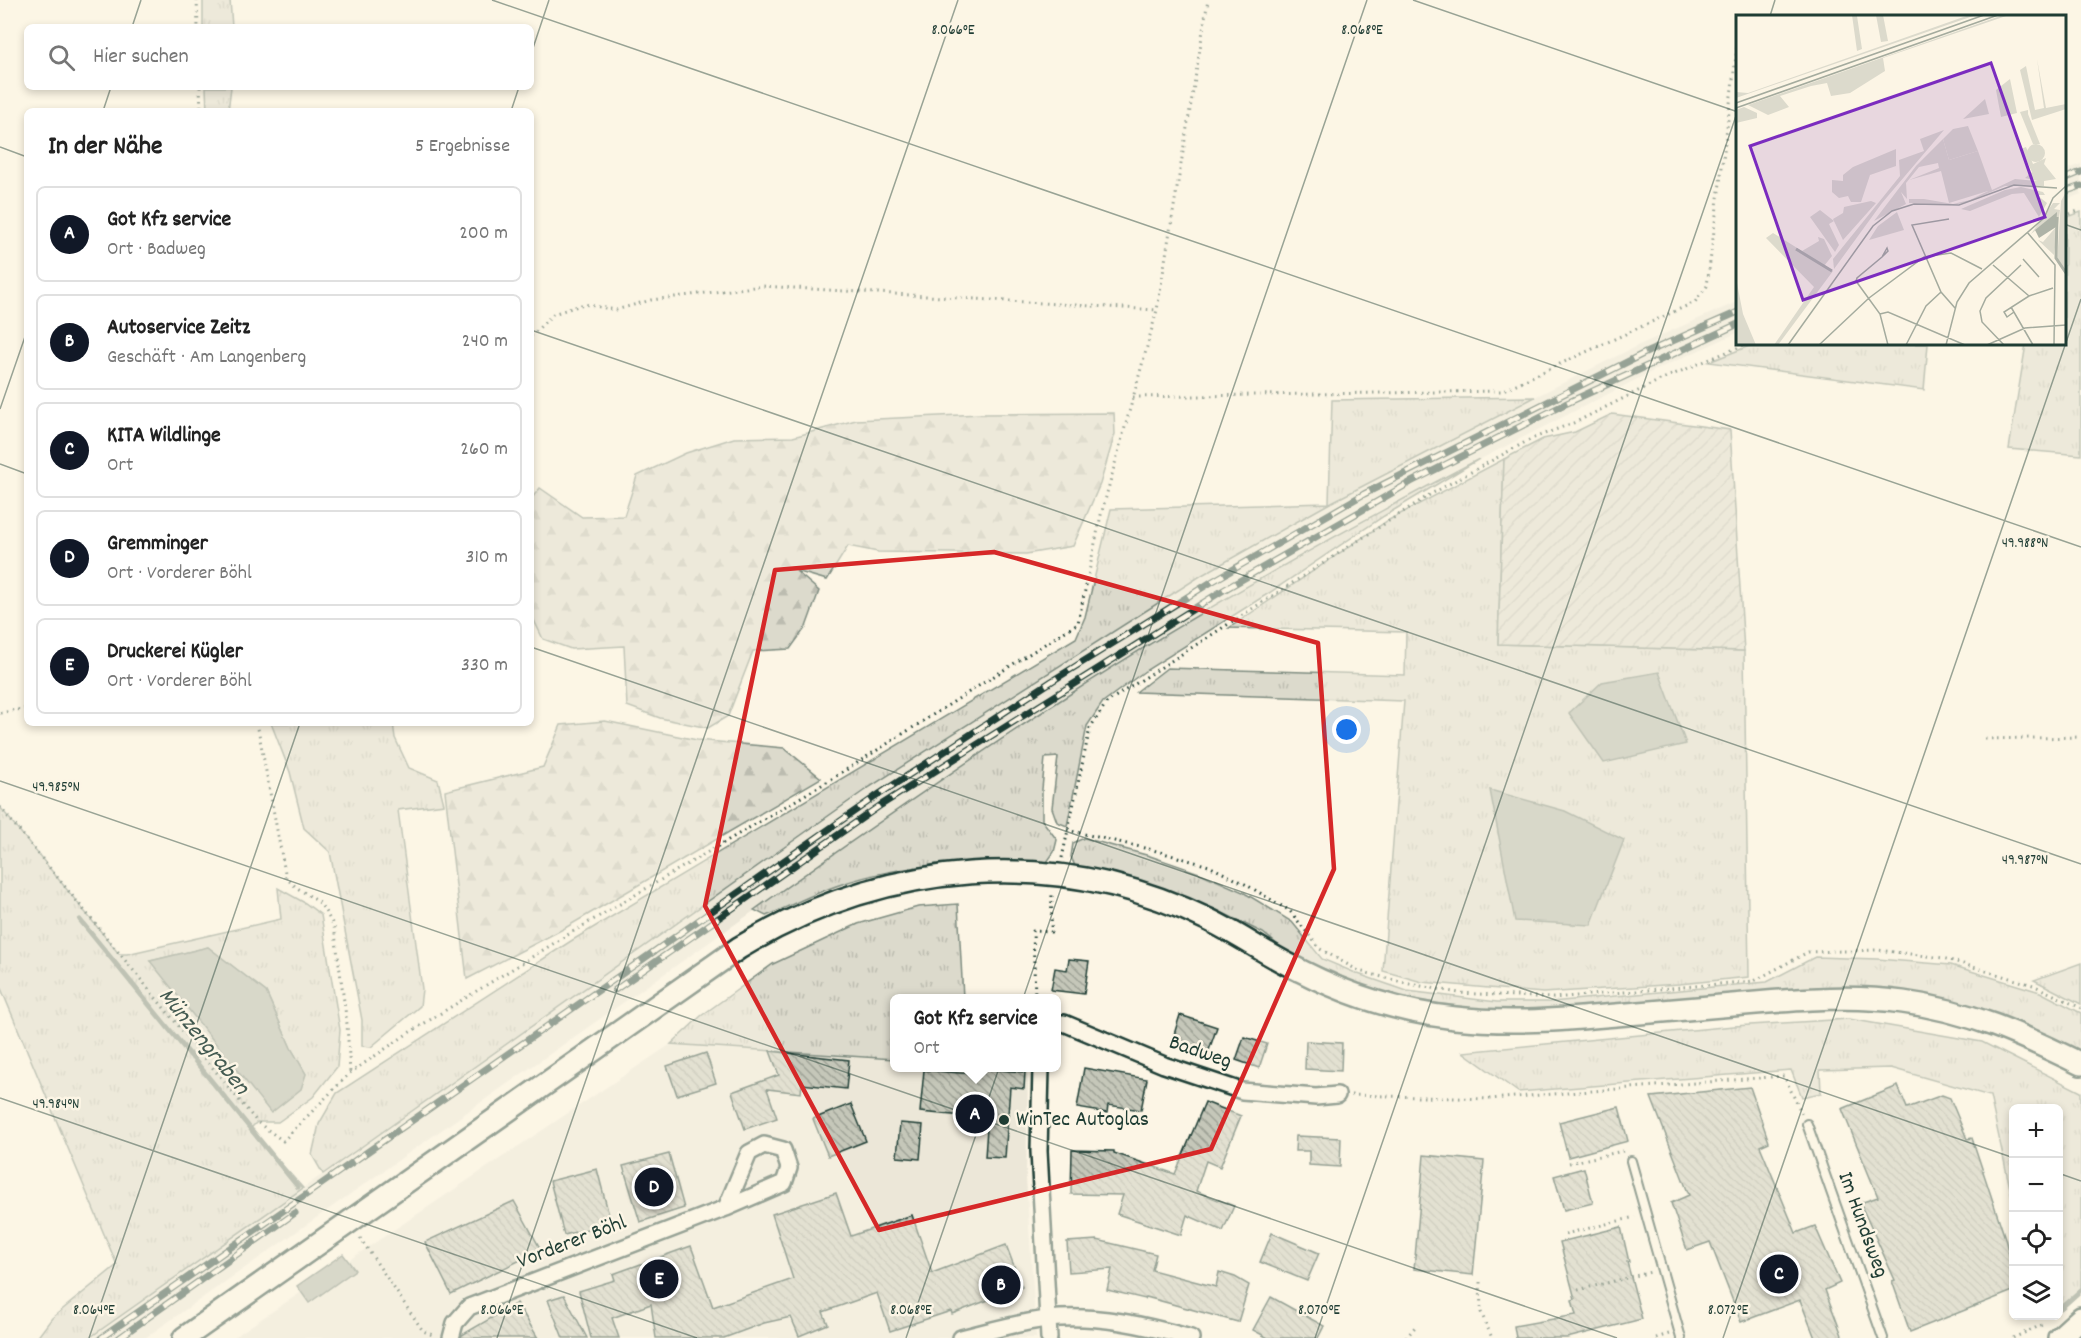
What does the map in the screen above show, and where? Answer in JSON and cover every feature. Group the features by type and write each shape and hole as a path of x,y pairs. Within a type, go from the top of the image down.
{"main road":[{"path":"184,1338 762,933 839,899 865,890 920,878 985,872 1057,888 1110,884 1159,899 1221,926 1322,982 1373,1000 1425,1013 1479,1020 1533,1021 1807,999 1881,999 1930,1007 1978,1019 2028,1038 2079,1064"},
{"path":"2059,1338 2081,1318"}],"street":[{"name":"Badweg","path":"1061,1023 1164,1065 1242,1091 1316,1097 1337,1095"},
{"path":"1041,1072 1039,1151 1049,1338"},
{"name":"Vorderer Böhl","path":"451,1338 455,1323 469,1306 726,1208 784,1183 789,1168 783,1150 764,1144 749,1153 726,1208"},
{"path":"961,1338 1047,1319 1078,1317 1164,1330 1191,1338"}],"lane":[{"name":"Im Hundsweg","path":"1807,1124 1883,1338"},
{"path":"1631,1161 1681,1338"}],"path":[{"path":"197,0 198,24"},
{"path":"0,807 257,1122 283,1141 350,1073 407,1034 559,940 830,780 1078,623 1101,515 1156,310 1208,0"},
{"path":"1133,397 1501,391 1695,302 1707,286 1736,48"},
{"path":"200,90 201,108"},
{"path":"2066,215 2081,210"},
{"path":"534,333 553,314 584,304 616,310 651,300 762,286 1156,310"},
{"path":"1035,994 1033,931 1051,932 1067,830 1090,728 1107,702 1431,495 1531,439 1576,422 1660,380 1744,345"},
{"path":"0,713 24,709"},
{"path":"258,726 286,878 320,903 334,926 348,1024 350,1073"},
{"path":"1985,739 2081,737"},
{"path":"1067,830 1209,866 1290,911 1320,949 1359,971 1459,993 1553,998 1755,981 1808,952 1878,950 1943,958 2033,985 2081,1008"},
{"path":"1042,893 1057,888"},
{"path":"1337,1095 1490,1099 1784,1076 1807,1124"},
{"path":"1569,1163 1629,1149 1631,1161"},
{"path":"1565,1234 1646,1214"},
{"path":"358,1234 423,1331 439,1338"},
{"path":"1578,1290 1661,1269"},
{"path":"1480,1282 1481,1312 1492,1338"},
{"path":"1406,1338 1415,1327"}],"highlighted area":[{"path":"994,552 1318,643 1334,869 1211,1149 879,1230 705,906 775,570"}],"shaded area":[{"path":"2081,164 2081,194 2066,200 2066,170"},
{"path":"1736,302 1736,333 1653,371 1381,510 1228,598 1065,697 892,814 145,1338 89,1338 865,790 1202,575 1330,503 1461,434 1639,345"},
{"path":"1659,672 1686,744 1604,763 1569,713 1602,682"},
{"path":"1490,790 1565,811 1624,840 1591,925 1515,921"},
{"path":"208,947 266,992 291,1048 306,1074 301,1089 271,1113 150,961"},
{"path":"671,1044 890,1059 890,1072 1028,1072 1026,1177 1036,1338 233,1338"},
{"path":"343,1254 355,1270 309,1303 297,1286"}],"green space":[{"path":"203,0 230,0 232,24 203,24"},
{"path":"206,90 231,90 228,108 207,108"},
{"path":"2081,212 2081,455 2009,449 2026,345 2066,345 2066,218"},
{"path":"1752,345 1928,345 1924,390 1709,362"},
{"path":"1535,397 1330,503 1202,575 865,790 323,1174 312,1155 319,1124 337,1093 571,941 1076,638 1085,617 1111,509 1329,503 1332,400"},
{"path":"1114,413 1115,434 1100,484 1073,546 1026,554 878,552 848,546 827,580 796,571 819,591 806,627 790,649 753,651 728,716 708,728 660,718 627,706 624,646 571,649 543,639 534,620 534,495 540,488 582,517 624,516 637,476 686,453 734,438 793,437 856,420 981,414"},
{"path":"1612,414 1730,430 1744,651 1498,644 1504,459 1543,439 1575,432"},
{"path":"1479,459 1384,516 1269,593 1145,671 1103,702 1087,726 1067,826 1057,822 1052,808 1058,757 1045,758 1042,820 1057,840 1054,852 1045,865 993,863 915,868 864,877 839,885 766,916 754,910 947,776 1166,634 1374,515"},
{"path":"1504,459 1498,644 1744,651 1749,977 1543,993 1422,982 1383,971 1404,701 1136,692 1167,668 1405,675 1406,632 1229,628 1387,521"},
{"path":"605,721 697,740 784,748 821,778 565,928 467,979 445,791 543,767 561,725"},
{"path":"272,726 393,726 395,738 409,768 438,780 444,804 398,810 422,989 420,1006 371,1047 362,1046 362,1020 330,852 304,828 290,772"},
{"path":"0,807 119,954 281,919 278,888 305,903 321,915 340,1030 337,1067 313,1097 278,1122 257,1122 250,1129 303,1188 89,1338 37,1338 52,1318 117,1265 0,986","holes":["208,947 266,992 291,1048 306,1074 150,961"]},
{"path":"1084,838 1150,856 1202,874 1243,892 1292,922 1322,959 1407,991 1497,1002 1551,1002 1767,982 1815,957 1951,965 2040,992 2081,1013 2081,1052 2053,1037 1930,996 1861,988 1771,993 1530,1016 1408,999 1356,984 1333,972 1293,957 1263,933 1217,910 1153,885 1075,866 1071,857 1073,843"},
{"path":"958,904 963,994 890,994 890,1059 671,1044 701,1016 773,964 858,924 918,907"},
{"path":"2081,963 2081,1004 2034,980"},
{"path":"1849,1019 1982,1042 2081,1092 2081,1290 2063,1304 2063,1104 2009,1104 2009,1184 1990,1096 1891,1068 1820,1070 1821,1093 1802,1097 1791,1070 1518,1092 1463,1052 1734,1026"}],"building":[{"path":"1069,959 1089,961 1084,994 1051,990 1055,968 1067,970"},
{"path":"1180,1015 1217,1027 1208,1053 1172,1041"},
{"path":"1244,1037 1267,1044 1259,1068 1236,1060"},
{"path":"1306,1041 1342,1043 1341,1071 1305,1069"},
{"path":"770,1051 849,1060 846,1089 802,1084 801,1093 767,1089 777,1118 745,1129 732,1092 779,1075"},
{"path":"706,1053 716,1083 677,1095 667,1066"},
{"path":"1084,1068 1147,1079 1141,1110 1108,1105 1107,1113 1077,1108"},
{"path":"924,1072 972,1074 972,1072 1025,1072 1024,1089 1010,1087 1005,1158 985,1157 987,1128 964,1127 964,1116 920,1112"},
{"path":"1898,1086 1907,1108 1942,1095 1950,1098 1967,1139 1972,1138 2005,1238 2009,1254 2009,1293 1910,1332 1892,1281 1895,1280 1860,1203 1878,1197 1842,1109"},
{"path":"1750,1087 1769,1142 1760,1146 1796,1233 1815,1226 1840,1283 1825,1290 1843,1338 1815,1338 1800,1300 1741,1322 1710,1242 1687,1250 1671,1203 1689,1195 1651,1097"},
{"path":"1205,1102 1241,1116 1220,1167 1206,1161 1196,1191 1234,1206 1223,1231 1187,1215 1181,1235 1117,1214 1123,1195 1071,1194 1072,1150 1114,1151 1114,1153 1175,1174"},
{"path":"851,1104 866,1141 828,1156 813,1119"},
{"path":"1619,1107 1628,1141 1568,1157 1559,1122"},
{"path":"900,1123 923,1125 920,1159 897,1157"},
{"path":"1296,1136 1341,1138 1340,1167 1309,1165 1309,1151 1295,1151"},
{"path":"669,1154 684,1208 640,1222 623,1166"},
{"path":"1424,1155 1484,1161 1473,1275 1414,1269"},
{"path":"1584,1168 1593,1203 1564,1210 1554,1176"},
{"path":"597,1169 611,1223 564,1235 550,1181"},
{"path":"836,1193 851,1236 912,1215 932,1273 1006,1245 1022,1287 952,1314 951,1311 890,1331 877,1293 823,1312 828,1324 799,1336 791,1317 764,1323 724,1338 656,1338 651,1304 612,1318 619,1338 591,1338 579,1291 615,1280 613,1274 691,1246 713,1307 793,1279 772,1214"},
{"path":"514,1201 541,1250 451,1294 425,1242"},
{"path":"1621,1227 1629,1262 1627,1262 1642,1319 1567,1338 1516,1338 1514,1326 1576,1315 1572,1300 1575,1299 1560,1242"},
{"path":"1272,1233 1319,1253 1307,1281 1260,1262"},
{"path":"1097,1240 1156,1254 1152,1270 1216,1287 1219,1272 1249,1285 1238,1322 1146,1297 1145,1299 1107,1290 1112,1269 1069,1272 1067,1242"},
{"path":"564,1295 587,1338 563,1338 548,1300"},
{"path":"1271,1297 1324,1326 1318,1338 1268,1338 1253,1330"},
{"path":"517,1303 538,1338 461,1338 462,1335"}],"waterway":[{"name":"Münzengraben","path":"80,920 298,1187"},
{"path":"2063,1306 2081,1290"}],"railway":[{"path":"2066,178 2081,172"},
{"path":"2066,191 2081,186"},
{"path":"101,1338 875,797 1052,681 1213,581 1364,494 1643,354 1736,313"},
{"path":"615,990 881,805 1222,591 1411,482 1565,404 1736,325"},
{"path":"119,1338 295,1213"}],"place":[{"name":"Got Kfz service","path":"975,1114"},
{"name":"WinTec Autoglas","path":"1004,1120"},
{"name":"Gremminger","path":"654,1187"},
{"name":"KITA Wildlinge","path":"1779,1274"},
{"name":"Druckerei Kügler","path":"659,1279"},
{"name":"Autoservice Zeitz","path":"1001,1285"}]}
